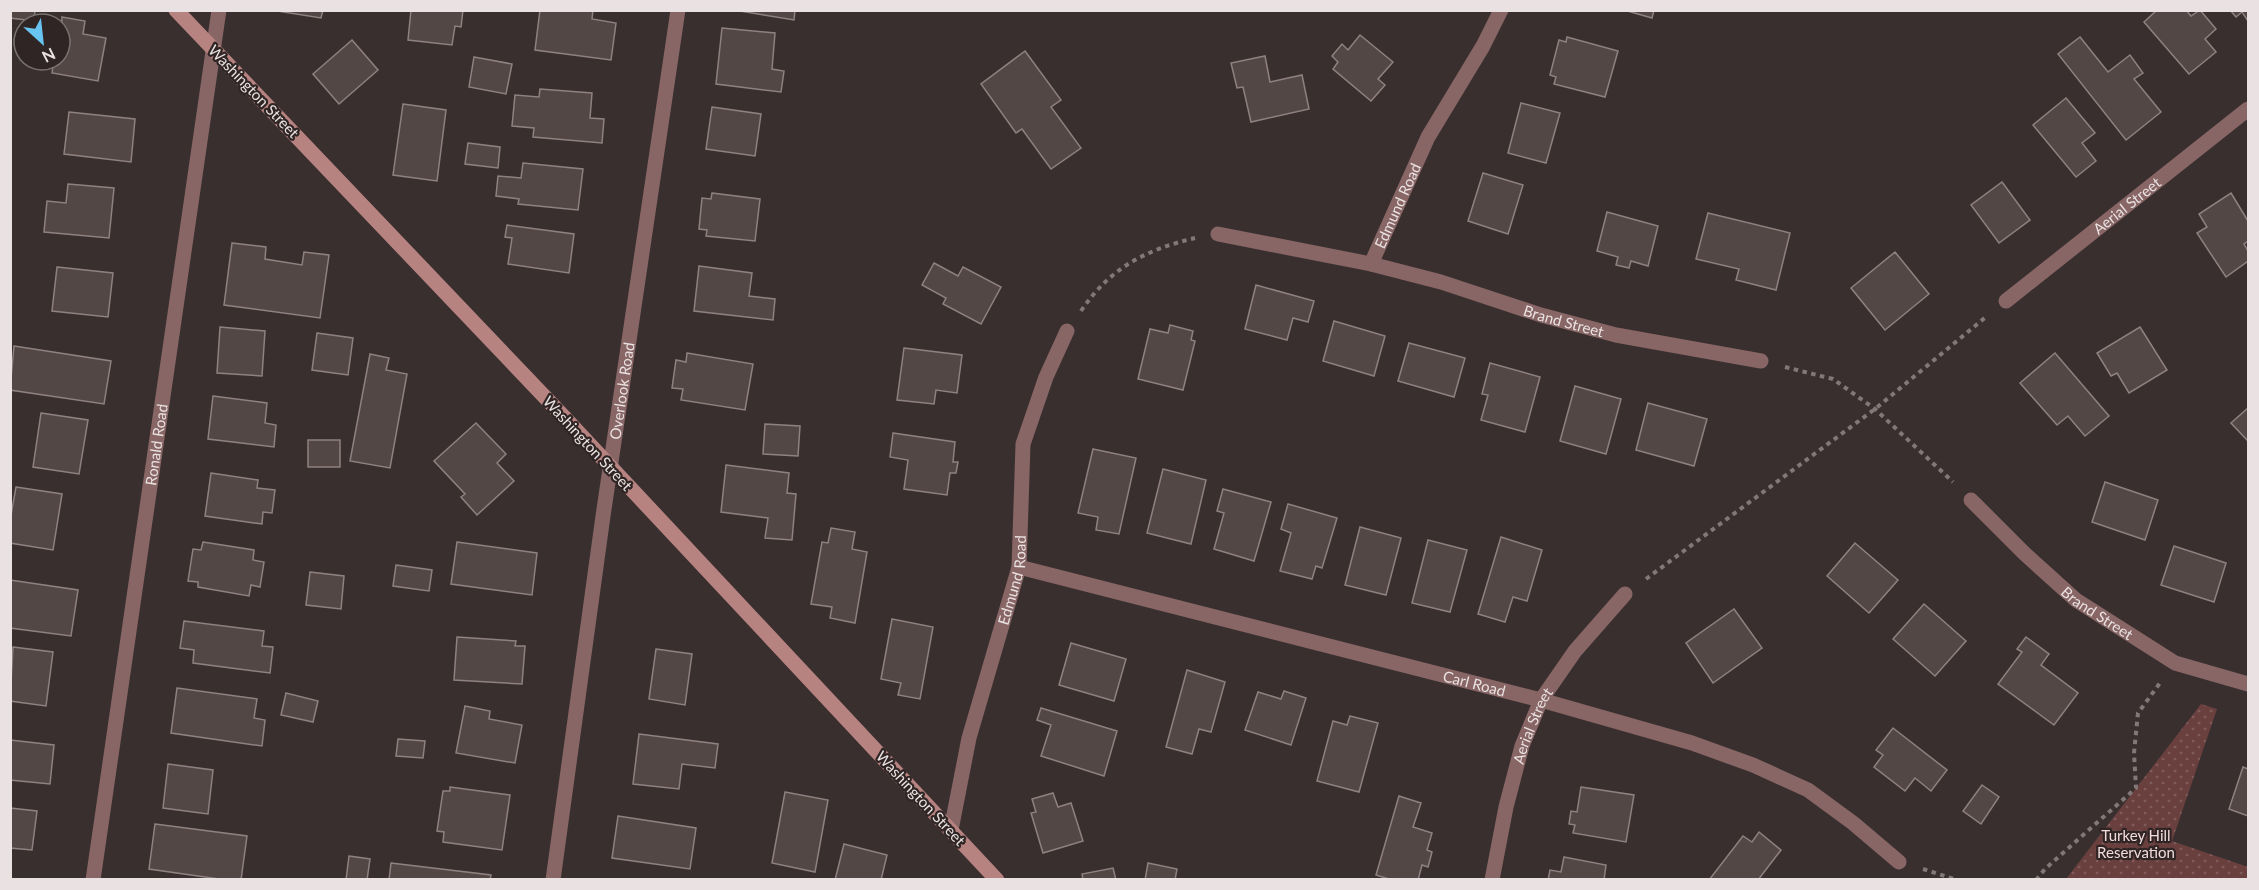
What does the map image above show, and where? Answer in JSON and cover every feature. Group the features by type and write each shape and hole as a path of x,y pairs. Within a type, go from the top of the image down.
{"street":[{"name":"Washington Street","path":"176,10 611,467 997,879"},
{"name":"Ronald Road","path":"93,879 219,10"},
{"name":"Overlook Road","path":"554,879 678,10"},
{"name":"Edmund Road","path":"1218,234 1371,264 1428,137 1483,46 1500,10"},
{"name":"Aerial Street","path":"2006,301 2248,109"},
{"name":"Brand Street","path":"1371,264 1440,282 1541,315 1616,335 1761,361"},
{"name":"Edmund Road","path":"951,830 969,738 1019,567 1023,444 1046,377 1067,331"},
{"name":"Brand Street","path":"1971,500 2025,554 2076,600 2175,663 2248,684"},
{"name":"Carl Road","path":"1019,567 1541,700 1692,743 1753,765 1808,790 1853,823 1899,862"},
{"name":"Aerial Street","path":"1492,879 1506,807 1522,746 1541,700 1575,651 1624,594"}],"path":[{"path":"1067,331 1092,294 1110,276 1128,264 1173,244 1218,234"},
{"path":"1624,594 1875,409 2006,301"},
{"path":"1761,361 1833,379 1875,409 1971,500"},
{"path":"2036,879 2136,789 2134,753 2138,713 2175,663"},
{"path":"1951,876 1957,879"}],"green space":[{"name":"Turkey Hill Reservation","path":"2201,704 2217,709 2172,841 2248,867 2248,879 2066,879"}],"building":[{"path":"10,10 35,10 35,12 12,12 12,18 10,18"},
{"path":"271,10 323,10 321,18"},
{"path":"411,10 463,10 461,27 455,26 452,45 408,40"},
{"path":"540,10 593,10 592,19 616,23 611,60 535,50"},
{"path":"734,10 795,10 794,20"},
{"path":"1624,10 1654,10 1652,18"},
{"path":"2157,10 2186,10 2191,16 2200,10 2216,29 2205,39 2216,52 2189,74 2144,22"},
{"path":"2230,10 2248,10 2248,21 2242,12 2236,17"},
{"path":"72,19 85,21 83,34 106,38 98,81 52,73 72,72"},
{"path":"722,28 775,33 772,69 784,71 781,92 716,84"},
{"path":"1360,35 1393,62 1378,79 1385,85 1371,101 1333,69 1338,62 1332,56 1342,44 1348,50"},
{"path":"1567,37 1618,51 1605,97 1554,84 1556,77 1550,75 1559,40 1566,42"},
{"path":"2080,37 2108,72 2130,55 2143,73 2134,79 2161,112 2126,140 2058,54"},
{"path":"352,40 378,70 339,104 313,74"},
{"path":"1025,51 1061,100 1051,107 1081,148 1051,169 1022,129 1016,133 981,84"},
{"path":"1265,56 1270,82 1302,75 1309,109 1251,122 1243,87 1237,88 1231,63"},
{"path":"474,57 512,64 506,94 469,87"},
{"path":"540,89 592,93 590,118 604,119 602,143 533,137 534,128 512,126 515,95 539,97"},
{"path":"2066,98 2095,133 2082,143 2096,161 2076,177 2033,125"},
{"path":"1521,103 1560,113 1546,163 1508,153"},
{"path":"403,104 446,110 437,181 393,175"},
{"path":"712,107 761,114 755,156 706,149"},
{"path":"69,112 135,119 131,162 64,154"},
{"path":"468,143 500,147 498,168 465,164"},
{"path":"523,163 583,169 578,210 518,204 519,199 496,196 498,176 521,178"},
{"path":"1483,173 1523,185 1508,234 1468,221"},
{"path":"2002,182 2030,220 1999,243 1971,205"},
{"path":"68,184 114,188 109,238 44,232 47,201 66,203"},
{"path":"712,193 760,199 755,241 706,236 707,230 699,229 702,198 711,199"},
{"path":"2231,193 2248,221 2248,241 2244,244 2248,251 2248,261 2226,277 2197,233 2207,227 2199,214"},
{"path":"1607,212 1658,226 1648,266 1631,261 1629,268 1616,265 1618,257 1597,251"},
{"path":"1708,213 1790,233 1776,290 1736,280 1739,269 1696,259"},
{"path":"507,225 574,234 569,273 508,264 512,238 505,237"},
{"path":"232,243 266,247 265,259 302,265 304,252 329,255 320,318 224,305"},
{"path":"1895,252 1929,294 1885,330 1851,288"},
{"path":"934,263 958,276 963,267 1001,287 981,324 943,304 946,298 922,285"},
{"path":"699,266 752,273 749,296 775,299 773,320 694,311"},
{"path":"57,267 113,273 108,317 52,311"},
{"path":"1256,285 1314,301 1308,322 1293,318 1287,340 1245,329"},
{"path":"1334,321 1385,336 1374,376 1323,361"},
{"path":"1170,325 1193,331 1191,340 1195,341 1183,390 1138,379 1150,329 1168,333"},
{"path":"220,327 265,331 262,376 217,373"},
{"path":"2140,327 2167,370 2129,393 2117,373 2111,376 2097,353"},
{"path":"317,333 353,338 348,375 312,370"},
{"path":"1409,343 1465,358 1454,397 1398,381"},
{"path":"14,346 111,361 104,404 10,390"},
{"path":"904,348 962,355 957,393 936,390 934,404 897,400"},
{"path":"687,353 753,364 745,410 681,400 683,389 672,388 676,360 686,362"},
{"path":"2055,353 2109,416 2085,436 2068,416 2057,425 2020,383"},
{"path":"370,354 389,358 386,370 407,374 390,468 350,461"},
{"path":"1490,363 1540,377 1525,432 1481,420 1488,395 1482,394"},
{"path":"1575,386 1621,399 1606,454 1560,441"},
{"path":"213,396 267,403 265,423 276,425 274,447 208,439"},
{"path":"1648,403 1707,419 1694,466 1636,450"},
{"path":"2248,408 2248,441 2231,423"},
{"path":"41,413 88,420 79,474 33,467"},
{"path":"476,423 506,454 497,463 514,481 477,515 461,497 465,494 434,461"},
{"path":"765,424 800,426 798,456 763,454"},
{"path":"893,433 955,442 953,462 958,462 956,473 950,473 947,495 904,489 908,460 890,457"},
{"path":"308,440 340,440 340,467 308,467"},
{"path":"1093,449 1136,458 1119,534 1096,530 1098,517 1078,513"},
{"path":"726,465 789,473 787,493 796,494 792,540 765,538 768,518 721,512"},
{"path":"1163,469 1206,480 1191,544 1147,533"},
{"path":"211,473 258,480 257,488 275,490 272,513 263,512 262,524 205,516"},
{"path":"2105,482 2158,500 2145,540 2092,522"},
{"path":"16,487 62,494 53,550 10,543 10,521"},
{"path":"1223,489 1271,502 1254,561 1214,549 1224,513 1217,511"},
{"path":"1288,504 1337,518 1322,568 1316,566 1312,579 1280,571 1291,533 1281,529"},
{"path":"1360,527 1401,538 1386,595 1345,585"},
{"path":"831,528 855,532 852,549 867,552 855,623 830,618 832,607 811,604 822,542 828,543"},
{"path":"1501,537 1542,550 1527,601 1513,597 1505,622 1478,614"},
{"path":"1428,540 1467,550 1450,612 1412,603"},
{"path":"203,542 254,550 253,560 264,562 260,587 251,585 249,596 198,587 198,582 188,581 193,549 201,550"},
{"path":"457,542 537,553 532,595 451,584"},
{"path":"1855,543 1898,580 1869,613 1827,576"},
{"path":"2174,546 2226,563 2214,602 2161,585"},
{"path":"396,565 432,570 429,591 393,586"},
{"path":"310,572 344,576 341,609 306,605"},
{"path":"10,580 78,590 71,636 10,628"},
{"path":"1924,604 1966,641 1935,676 1893,639"},
{"path":"1734,609 1762,648 1713,683 1686,643"},
{"path":"892,619 933,627 920,699 898,695 901,683 881,679"},
{"path":"184,621 264,631 262,646 273,647 270,673 193,663 194,650 180,648"},
{"path":"457,637 516,641 515,646 525,646 522,684 454,680"},
{"path":"2026,637 2049,654 2041,665 2078,693 2054,725 1998,684 2022,652 2017,649"},
{"path":"1071,643 1126,659 1114,701 1059,685"},
{"path":"13,647 53,652 46,706 10,701"},
{"path":"656,649 692,654 685,705 649,699"},
{"path":"1187,670 1225,682 1211,732 1199,729 1192,754 1166,747"},
{"path":"177,688 257,699 254,718 265,720 262,746 171,733"},
{"path":"1284,691 1306,698 1291,745 1245,730 1258,692 1281,699"},
{"path":"286,693 318,701 313,722 281,715"},
{"path":"465,706 490,711 489,719 522,725 515,763 456,753"},
{"path":"1041,708 1117,731 1104,776 1041,756 1051,725 1037,720"},
{"path":"1350,716 1378,723 1359,792 1317,781 1333,721 1347,725"},
{"path":"1893,728 1947,770 1931,791 1915,778 1905,791 1874,767 1883,755 1876,750"},
{"path":"639,734 718,744 715,768 682,764 679,789 633,784"},
{"path":"398,739 425,741 423,758 396,756"},
{"path":"10,740 54,745 50,784 10,780"},
{"path":"168,764 213,770 208,814 163,808"},
{"path":"2243,767 2248,769 2248,816 2229,809"},
{"path":"1982,785 1999,797 1981,824 1963,811"},
{"path":"450,787 510,795 502,850 443,842 444,832 437,831 443,791 450,791"},
{"path":"1581,787 1634,795 1626,842 1573,833 1575,825 1569,824 1571,811 1577,812"},
{"path":"785,792 828,800 815,872 772,863"},
{"path":"1053,793 1058,807 1071,803 1083,841 1043,853 1031,813 1036,812 1032,799"},
{"path":"1399,796 1421,803 1413,827 1432,833 1427,850 1432,852 1428,867 1422,865 1418,880 1392,880 1376,875"},
{"path":"10,808 37,811 32,850 10,848"},
{"path":"618,816 696,828 690,869 612,858"},
{"path":"155,824 247,836 241,880 149,869"},
{"path":"1759,832 1781,850 1758,880 1709,880 1743,836 1752,842"},
{"path":"844,844 887,855 881,880 835,880"},
{"path":"349,856 370,859 367,880 346,880"},
{"path":"1564,857 1606,865 1604,880 1548,880 1550,870 1561,872"},
{"path":"391,863 491,875 490,880 389,880"},
{"path":"1148,863 1177,869 1175,880 1145,880"},
{"path":"1113,868 1116,880 1083,880 1082,874"}]}
